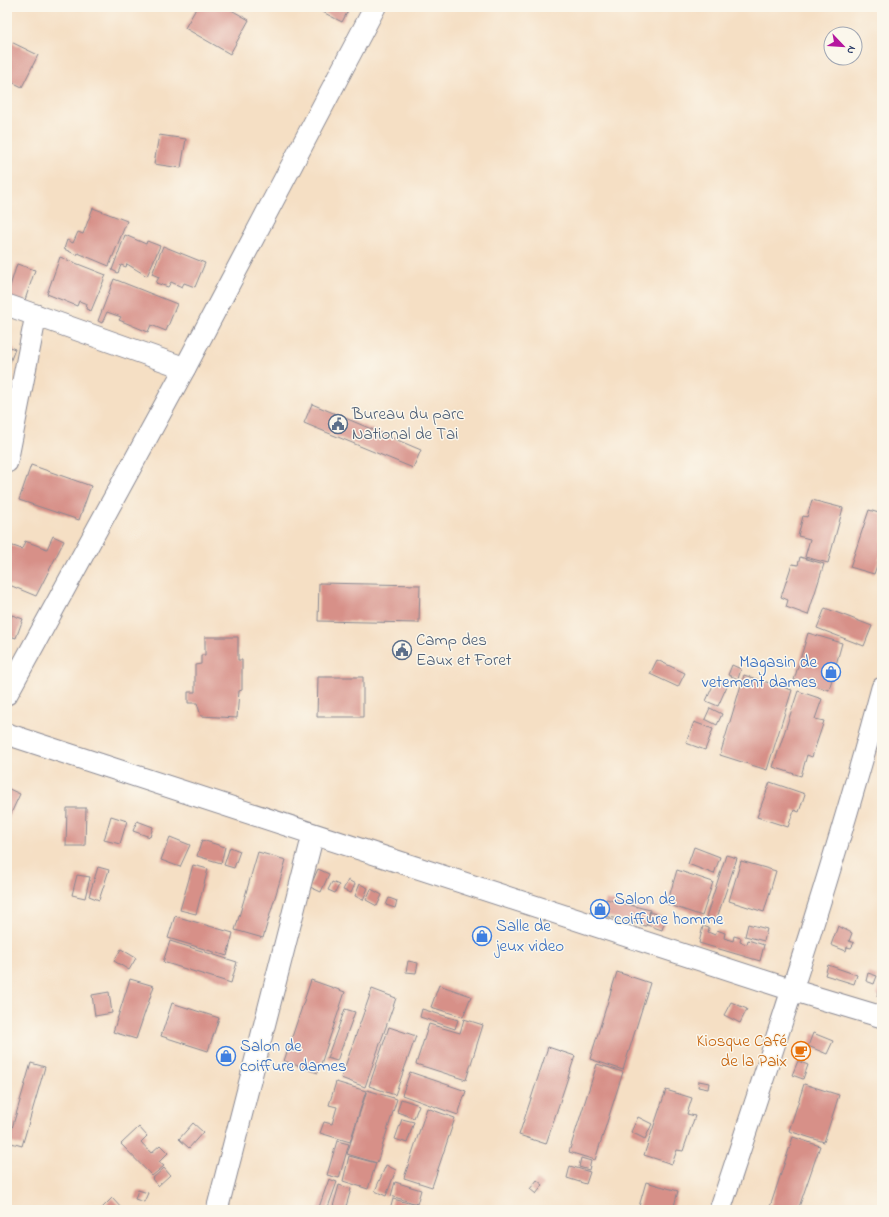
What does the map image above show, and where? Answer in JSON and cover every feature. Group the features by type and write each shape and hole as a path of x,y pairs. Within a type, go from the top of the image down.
{"street":[{"path":"7,694 185,368 375,7"},
{"path":"7,305 185,368"},
{"path":"7,462 36,315"},
{"path":"720,1210 875,741 882,688"},
{"path":"7,734 792,990 882,1017"},
{"path":"217,1210 313,835"}],"building":[{"path":"197,7 226,7 249,20 230,54 185,28"},
{"path":"313,7 350,7 342,22"},
{"path":"7,40 38,55 22,87 12,82 7,93"},
{"path":"159,135 186,139 181,168 154,164"},
{"path":"93,208 127,221 109,266 78,253 77,255 64,249 67,240 73,243 78,232 83,234"},
{"path":"125,235 146,244 147,241 160,246 147,276 127,264 126,267 121,265 118,273 112,270"},
{"path":"163,246 205,263 195,287 184,283 182,287 171,282 168,287 156,283 159,277 152,274"},
{"path":"60,257 106,275 91,311 86,309 87,304 79,301 77,306 47,294"},
{"path":"17,264 35,270 23,306 7,296"},
{"path":"114,279 177,304 166,331 151,325 148,332 119,320 121,317 107,312 102,323 98,321"},
{"path":"7,346 15,349 7,370"},
{"path":"312,404 421,450 413,468 304,423"},
{"path":"31,465 91,486 79,520 19,500"},
{"path":"812,500 843,508 828,563 805,557 810,539 798,536 803,516 807,517"},
{"path":"869,510 882,514 882,551 874,574 850,567"},
{"path":"53,536 64,541 36,596 7,584 7,552 10,545 22,549 25,541 47,549"},
{"path":"800,557 824,564 808,615 786,607 788,600 781,597 792,564 798,565"},
{"path":"319,583 420,585 419,623 318,621"},
{"path":"825,608 872,626 864,646 817,628"},
{"path":"12,615 23,619 16,638 7,635 7,627"},
{"path":"808,633 842,643 829,690 794,680"},
{"path":"205,637 238,637 238,660 242,660 242,690 239,691 237,718 201,716 197,703 188,703 188,692 195,692 195,665 201,664 201,655 205,655"},
{"path":"657,660 685,673 678,687 650,674"},
{"path":"732,665 741,669 738,679 728,675"},
{"path":"744,675 792,690 767,770 720,755"},
{"path":"318,677 363,677 363,717 317,717"},
{"path":"715,681 727,686 718,706 706,701"},
{"path":"798,691 822,699 815,719 824,721 812,757 807,755 801,776 773,767"},
{"path":"710,708 722,714 717,725 705,719"},
{"path":"694,722 713,729 705,750 686,743"},
{"path":"770,782 805,794 799,812 794,810 788,827 757,817"},
{"path":"7,788 20,794 7,822"},
{"path":"67,808 86,808 85,846 66,846"},
{"path":"111,816 127,821 120,844 104,840"},
{"path":"137,821 153,827 150,837 133,831"},
{"path":"170,837 190,845 180,867 161,860"},
{"path":"202,840 225,847 221,863 197,856"},
{"path":"230,847 240,851 234,868 224,865"},
{"path":"694,847 720,857 714,874 688,864"},
{"path":"258,852 286,860 263,938 235,930"},
{"path":"726,855 737,858 716,921 706,917"},
{"path":"741,861 776,871 764,912 729,901"},
{"path":"193,865 208,869 196,914 180,910"},
{"path":"98,867 109,870 99,900 89,896"},
{"path":"318,869 329,874 321,892 310,887"},
{"path":"677,870 713,882 702,916 667,904"},
{"path":"77,875 90,877 85,898 72,895"},
{"path":"348,880 355,884 351,893 343,890"},
{"path":"332,882 339,885 335,893 328,890"},
{"path":"360,884 368,888 363,900 355,896"},
{"path":"371,889 382,895 377,906 366,900"},
{"path":"389,898 397,901 395,908 386,905"},
{"path":"606,899 650,910 646,926 602,915"},
{"path":"650,912 666,918 662,930 647,925"},
{"path":"175,916 233,933 227,956 168,938"},
{"path":"748,924 767,929 764,941 745,936"},
{"path":"703,926 709,928 708,932 715,935 717,930 725,933 724,938 733,941 734,936 741,938 740,942 747,944 748,940 764,945 760,961 699,943"},
{"path":"838,926 852,933 849,941 854,943 851,948 847,947 846,951 831,945"},
{"path":"170,941 237,962 231,983 163,962"},
{"path":"121,949 136,958 129,970 114,961"},
{"path":"408,961 418,963 416,973 406,972"},
{"path":"828,965 857,975 854,984 825,975"},
{"path":"617,972 650,983 623,1070 590,1059"},
{"path":"868,973 877,976 874,984 866,981"},
{"path":"130,979 154,986 136,1039 113,1032"},
{"path":"311,980 345,992 318,1073 284,1061"},
{"path":"881,981 882,982 882,998 877,996"},
{"path":"439,985 471,996 463,1017 431,1007"},
{"path":"372,989 396,998 365,1087 341,1078"},
{"path":"109,992 112,1013 95,1016 92,995"},
{"path":"731,1002 747,1009 740,1023 724,1015"},
{"path":"172,1003 219,1018 208,1051 161,1036"},
{"path":"345,1009 355,1012 337,1061 327,1058"},
{"path":"422,1009 458,1020 455,1029 420,1017"},
{"path":"464,1019 483,1025 466,1080 416,1064 429,1024 460,1033"},
{"path":"389,1027 416,1036 395,1095 369,1086"},
{"path":"813,1033 833,1041 827,1054 808,1046"},
{"path":"548,1047 575,1056 546,1144 519,1135"},
{"path":"798,1061 808,1065 803,1079 792,1075"},
{"path":"31,1063 45,1067 22,1146 8,1142"},
{"path":"597,1064 623,1072 595,1160 569,1152"},
{"path":"410,1072 466,1091 458,1115 402,1095"},
{"path":"699,1081 709,1083 708,1089 698,1087"},
{"path":"336,1082 366,1091 350,1142 320,1133 324,1122 332,1124 337,1107 329,1105"},
{"path":"804,1084 839,1095 824,1142 789,1131"},
{"path":"367,1090 397,1099 377,1163 347,1154"},
{"path":"666,1090 692,1098 687,1114 695,1116 683,1151 677,1150 672,1164 644,1155"},
{"path":"401,1099 419,1105 414,1118 397,1112"},
{"path":"427,1108 455,1118 432,1187 404,1178"},
{"path":"638,1117 652,1124 645,1139 631,1132"},
{"path":"402,1119 414,1122 407,1143 395,1139"},
{"path":"193,1123 203,1132 189,1148 179,1139"},
{"path":"139,1127 147,1136 141,1142 151,1153 160,1145 168,1153 159,1162 164,1166 152,1176 121,1144"},
{"path":"793,1137 820,1146 798,1210 769,1210"},
{"path":"337,1141 349,1144 339,1178 327,1175"},
{"path":"349,1156 376,1163 368,1189 343,1181"},
{"path":"581,1158 591,1161 589,1170 579,1167"},
{"path":"386,1165 396,1170 386,1196 375,1191"},
{"path":"570,1166 590,1172 586,1184 567,1178"},
{"path":"164,1168 170,1175 158,1186 152,1179"},
{"path":"329,1179 337,1182 327,1210 318,1210"},
{"path":"537,1180 543,1185 536,1194 530,1189"},
{"path":"395,1182 421,1190 417,1204 391,1196"},
{"path":"646,1182 678,1191 673,1210 638,1210"},
{"path":"339,1185 351,1189 345,1210 332,1210"},
{"path":"138,1190 148,1193 144,1202 135,1199"},
{"path":"112,1198 123,1210 100,1210"},
{"path":"393,1199 424,1207 423,1210 390,1210"}],"place":[{"name":"Bureau du parc National de Tai","path":"338,424"},
{"name":"Camp des Eaux et Foret","path":"402,650"},
{"name":"Magasin de vetement dames","path":"831,672"},
{"name":"Salon de coiffure homme","path":"600,909"},
{"name":"Salle de jeux video","path":"482,936"},
{"name":"Kiosque Café de la Paix","path":"801,1051"},
{"name":"Salon de coiffure dames","path":"226,1056"}]}
